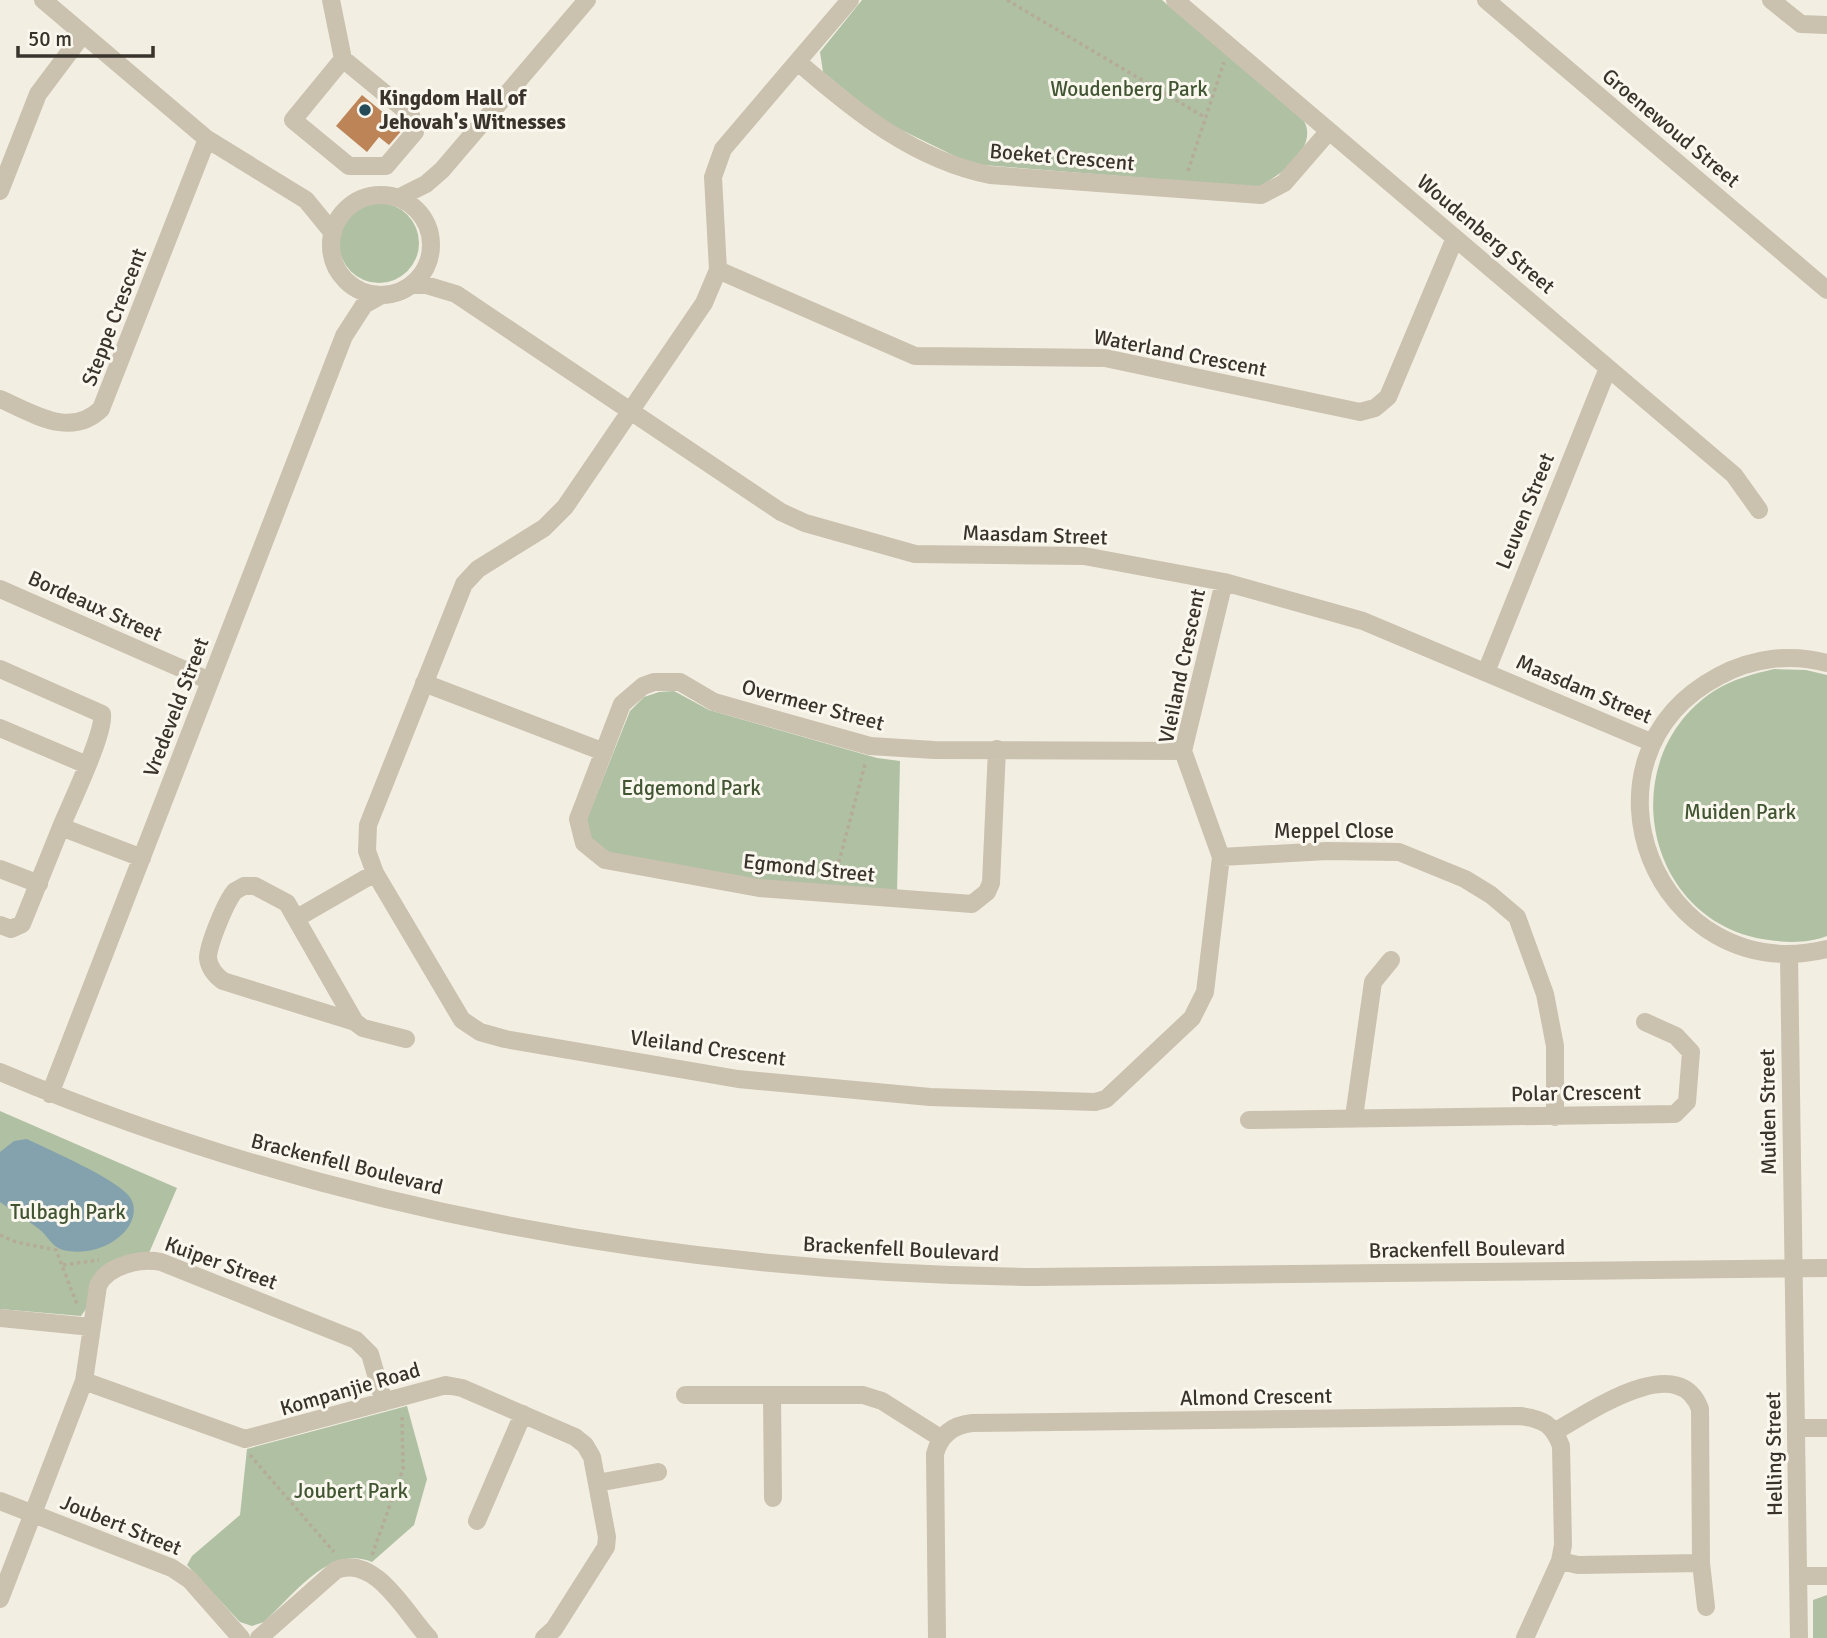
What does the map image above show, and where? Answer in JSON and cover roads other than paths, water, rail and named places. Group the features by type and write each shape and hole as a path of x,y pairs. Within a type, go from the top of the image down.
{"street":[{"path":"43,0 207,139 306,200 333,233"},
{"path":"331,0 344,59 411,115 415,132 386,166 349,166 293,120 344,59"},
{"path":"398,198 426,184 442,170 587,0"},
{"path":"630,411 704,303 718,270 713,188 717,163 723,149 850,0"},
{"name":"Woudenberg Street","path":"1175,0 1734,475 1759,510"},
{"name":"Groenewoud Street","path":"1486,0 1827,290"},
{"path":"1770,0 1801,24 1827,25"},
{"path":"0,191 38,94 83,34"},
{"name":"Boeket Crescent","path":"798,61 866,120 956,166 990,175 1254,196 1268,193 1284,183 1329,131"},
{"name":"Steppe Crescent","path":"0,399 59,424 78,423 101,409 207,139"},
{"path":"425,220 413,207 398,198 381,195 365,198 350,207 333,233 334,262 351,285 380,296 397,293 411,285 424,273 430,256 431,238 425,220 426,204 442,170"},
{"path":"306,200 350,207"},
{"name":"Waterland Crescent","path":"718,270 915,356 1105,358 1360,412 1375,408 1388,397 1455,238"},
{"name":"Maasdam Street","path":"430,256 456,293"},
{"name":"Vredeveld Street","path":"344,336 351,285"},
{"name":"Maasdam Street","path":"411,285 426,285 456,293 781,512 805,523 893,549 926,555 1084,556 1224,582 1363,621 1653,743"},
{"name":"Vredeveld Street","path":"50,1094 344,336 364,305 380,296"},
{"name":"Leuven Street","path":"1486,672 1608,368"},
{"name":"Vleiland Crescent","path":"630,411 556,518 478,569 464,584 368,825 367,852 375,873 462,1020 480,1032 738,1079 930,1097 1095,1102 1116,1092 1192,1018 1202,1002 1221,857 1183,751 1224,582"},
{"name":"Bordeaux Street","path":"0,589 210,681"},
{"path":"1827,663 1811,659 1773,658 1735,667 1702,685 1674,711 1653,743 1640,796 1640,823 1646,850 1656,875 1680,908 1711,934 1749,949 1789,955 1827,949"},
{"path":"0,669 99,710 102,722 22,924 11,929 0,925"},
{"name":"Overmeer Street","path":"604,752 622,704 632,693 654,682 666,681 680,682 714,702 870,746 934,750 1183,751"},
{"path":"424,683 604,752"},
{"path":"0,728 87,765"},
{"name":"Egmond Street","path":"604,752 578,819 584,843 605,860 759,888 972,904 991,883 997,749"},
{"path":"61,827 142,858"},
{"name":"Meppel Close","path":"1221,857 1327,851 1399,852 1465,879 1491,895 1517,917 1545,994 1555,1046 1555,1117"},
{"path":"0,869 39,884"},
{"path":"297,918 375,873"},
{"path":"355,1022 297,918 279,896 255,886 240,888 228,901 209,951 212,970 223,981 355,1022 363,1028 406,1039"},
{"name":"Muiden Street","path":"1789,955 1793,1269"},
{"path":"1354,1117 1373,982 1391,960"},
{"name":"Polar Crescent","path":"1249,1120 1675,1114 1683,1108 1691,1052 1676,1036 1645,1022"},
{"name":"Brackenfell Boulevard","path":"0,1073 208,1152 440,1212 597,1242 780,1266 910,1275 1034,1278 1827,1268"},
{"name":"Kuiper Street","path":"0,1599 84,1381 85,1327 98,1286 104,1276 113,1270 145,1261 161,1262 362,1343 393,1400"},
{"name":"Helling Street","path":"1793,1269 1799,1638"},
{"path":"0,1318 85,1327"},
{"name":"Kompanjie Road","path":"84,1381 245,1439 446,1385 456,1386 580,1440 592,1457 607,1537 606,1547 554,1629 544,1638"},
{"path":"1525,1638 1560,1561 1563,1545 1561,1446 1556,1431 1636,1387 1679,1386 1690,1393 1698,1403 1701,1416 1702,1563 1706,1607"},
{"path":"685,1395 873,1397 942,1439 935,1454 937,1638"},
{"path":"772,1395 773,1498"},
{"path":"477,1521 523,1414"},
{"name":"Almond Crescent","path":"942,1439 955,1427 972,1423 1520,1416 1537,1418 1556,1431"},
{"path":"1796,1428 1827,1428"},
{"path":"597,1483 658,1472"},
{"name":"Joubert Street","path":"0,1501 172,1568 190,1580 241,1638"},
{"path":"1560,1561 1577,1565 1702,1563"},
{"path":"259,1638 336,1570 350,1566 366,1570 429,1638"},
{"path":"1799,1576 1827,1576"}],"water":[{"path":"27,1139 96,1173 129,1196 134,1207 133,1214 129,1226 117,1239 100,1248 82,1252 59,1249 39,1229 0,1202 0,1152 14,1141"}],"place":[{"name":"Kingdom Hall of Jehovah's Witnesses","path":"365,110"}],"park label":[{"name":"Woudenberg Park","path":"1129,89"},
{"name":"Edgemond Park","path":"691,788"},
{"name":"Muiden Park","path":"1740,812"},
{"name":"Tulbagh Park","path":"68,1212"},
{"name":"Joubert Park","path":"351,1491"}]}
